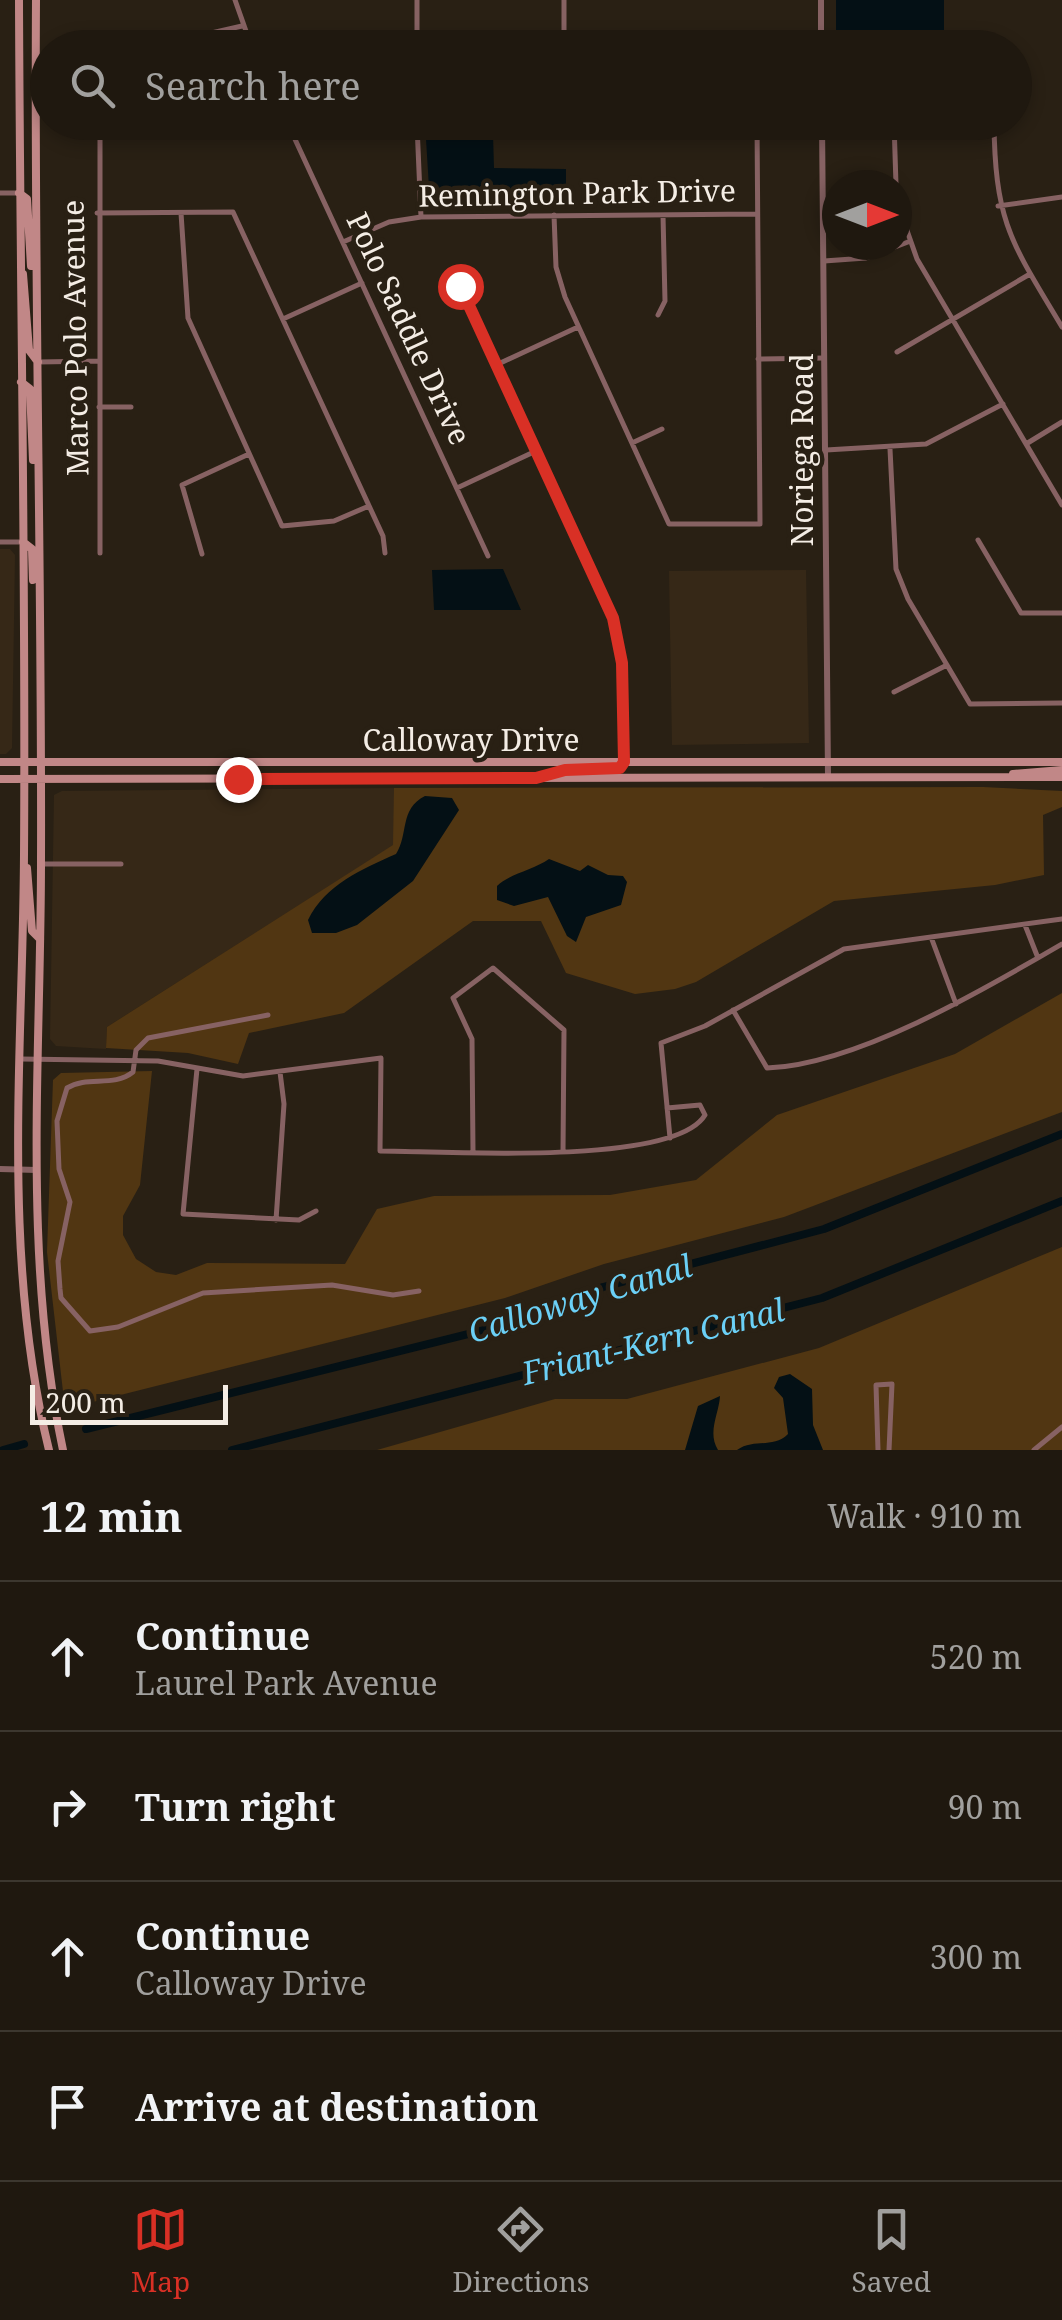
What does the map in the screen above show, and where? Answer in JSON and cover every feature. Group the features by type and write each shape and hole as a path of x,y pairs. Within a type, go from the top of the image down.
{"main road":[{"path":"18,0 25,779 20,1169 24,1303 49,1450"},
{"path":"36,0 36,30"},
{"path":"36,140 42,864 36,1170 40,1320 63,1450"},
{"path":"19,193 28,199 29,257 35,280"},
{"path":"20,265 28,291 29,350 38,362"},
{"path":"21,382 30,389 31,450 37,474"},
{"path":"22,542 32,548 38,629"},
{"name":"Calloway Drive","path":"0,762 828,761 1062,769"},
{"name":"Calloway Drive","path":"0,779 1004,777 1029,770 1062,769"},
{"path":"24,859 31,878 32,931 40,939"}],"street":[{"path":"234,0 244,30"},
{"path":"417,0 417,30"},
{"path":"564,0 564,30"},
{"path":"821,0 822,30"},
{"path":"225,30 242,26"},
{"name":"Marco Polo Avenue","path":"99,140 100,553"},
{"name":"Polo Saddle Drive","path":"295,140 488,556"},
{"path":"418,140 421,217"},
{"path":"554,216 556,267 578,327 669,524 760,524 757,140"},
{"name":"Noriega Road","path":"822,140 828,777"},
{"path":"895,140 896,170"},
{"path":"995,140 998,206 1030,274 1059,316 1062,327"},
{"path":"0,193 19,193"},
{"path":"998,206 1062,197"},
{"path":"182,212 182,289 188,318 282,526 334,521 369,506"},
{"path":"97,213 234,212 383,536 385,554"},
{"path":"658,315 665,301 664,214"},
{"name":"Remington Park Drive","path":"343,242 389,222 421,217 757,214"},
{"path":"912,249 1062,505"},
{"path":"824,261 838,260"},
{"path":"897,352 1030,274"},
{"path":"283,319 362,282"},
{"path":"460,286 617,632 622,663 624,762 620,768 565,770 536,778"},
{"path":"496,364 578,327"},
{"path":"758,359 824,358"},
{"path":"38,362 98,362"},
{"path":"825,450 890,450 941,439 1003,404"},
{"path":"99,407 131,407"},
{"path":"1026,444 1062,422"},
{"path":"632,443 662,429"},
{"path":"890,450 896,569 908,598 970,704 1062,703"},
{"path":"457,488 536,451"},
{"path":"202,554 182,484 249,454"},
{"path":"978,540 1021,613 1062,613"},
{"path":"0,542 22,542"},
{"path":"894,692 947,665"},
{"path":"42,864 121,864"},
{"path":"670,1138 661,1043 691,1033 844,949 1062,919"},
{"path":"1025,924 1038,958"},
{"path":"931,936 956,1004"},
{"path":"733,1010 766,1068 810,1061 956,1004 1062,944"},
{"path":"473,1152 472,1038 453,998 493,968 564,1030 564,1152"},
{"path":"268,1016 148,1038 136,1050 133,1072 122,1080 72,1084 58,1114 59,1169 70,1202 58,1261 60,1289 90,1331 118,1327 203,1293 332,1286 393,1295 419,1290"},
{"path":"21,1059 135,1061 243,1076 381,1058 380,1151 605,1150 670,1138 701,1122 705,1111 696,1105 667,1108"},
{"path":"197,1069 183,1214 299,1220 316,1211"},
{"path":"276,1220 284,1104 280,1072"},
{"path":"0,1169 36,1170"},
{"path":"892,1384 890,1447 879,1446 874,1435 876,1385 892,1384"},
{"path":"1034,1450 1062,1427"}],"shaded area":[{"path":"836,0 944,0 944,30 836,30"},
{"path":"426,140 493,140 494,168 566,169 566,204 430,204"},
{"path":"0,549 10,549 15,555 12,748 6,754 0,754"},
{"path":"503,569 521,610 434,610 432,570"},
{"path":"806,570 809,743 672,745 669,571"},
{"path":"983,787 1062,791 1062,807 1043,815 1044,875 995,885 834,901 696,982 635,994 566,973 541,921 473,921 344,1013 249,1033 238,1064 188,1053 106,1048 107,1027 393,845 394,788"},
{"path":"394,788 394,845 107,1027 106,1049 56,1046 50,1039 54,795 62,791"},
{"path":"425,796 452,798 459,810 413,881 357,925 336,933 312,933 308,920 324,897 358,872 396,854 411,808"},
{"path":"549,859 580,871 588,865 608,875 623,876 627,882 621,905 586,917 576,942 567,936 548,897 514,906 497,900 497,886 502,882"},
{"path":"1062,993 1062,1112 784,1217 604,1264 505,1298 65,1409 47,1252 53,1080 61,1073 152,1071 140,1185 123,1216 123,1235 136,1259 156,1272 176,1275 207,1263 345,1264 377,1209 434,1196 610,1195 696,1180 777,1115 955,1054"},
{"path":"1062,1247 1062,1450 377,1450 555,1399 627,1399 819,1348"},
{"path":"790,1374 812,1389 813,1425 823,1450 737,1450 776,1441 788,1434 783,1398 774,1388 779,1377"},
{"path":"720,1396 714,1430 718,1450 685,1450 698,1406"}],"waterway":[{"name":"Calloway Canal","path":"86,1429 533,1318 603,1287 824,1229 1062,1134"},
{"name":"Friant-Kern Canal","path":"232,1450 822,1298 1062,1201"},
{"name":"Calloway Canal","path":"3,1450 24,1444"}],"route":[{"path":"238,779 536,778 565,770 611,770 620,768 624,762 621,649 613,618 460,286"}]}
